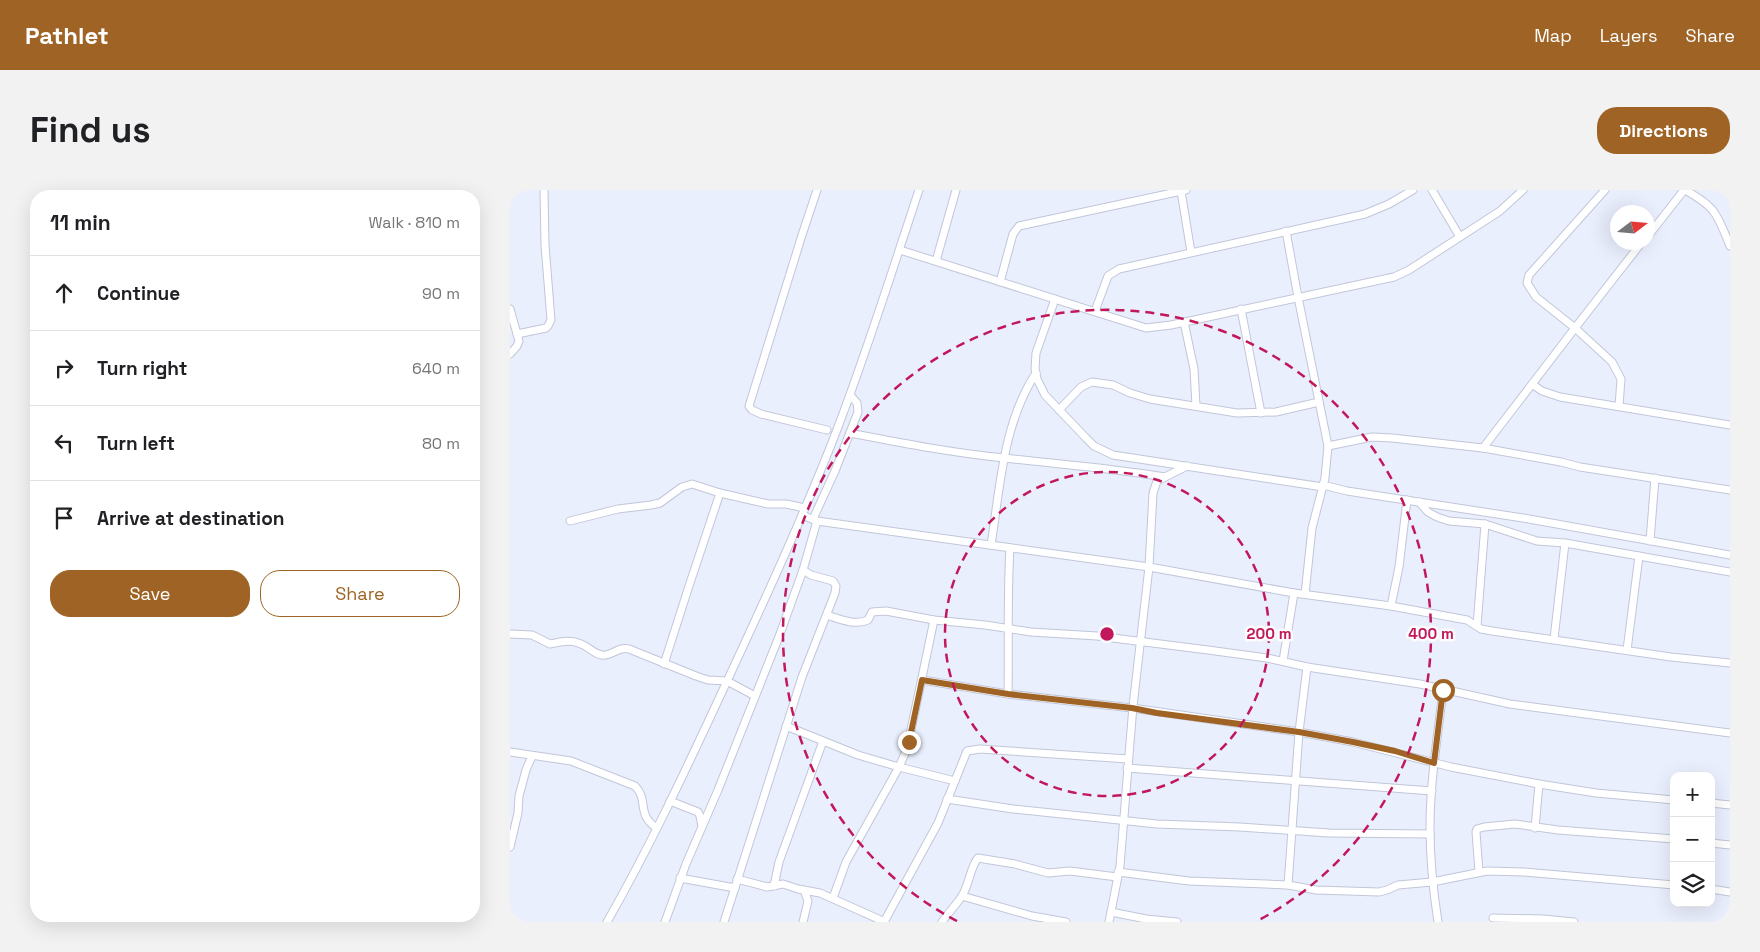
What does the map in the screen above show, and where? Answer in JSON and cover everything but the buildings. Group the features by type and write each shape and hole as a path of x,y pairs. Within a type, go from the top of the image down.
{"street":[{"path":"517,334 546,328 550,325 551,320 545,245 544,190"},
{"path":"817,190 749,406 752,410 761,414 827,430"},
{"path":"607,922 633,877 670,801 727,681 803,511 850,395 900,250 918,190"},
{"path":"936,261 956,190"},
{"path":"1095,311 1105,283 1111,273 1119,269 1365,214 1389,204 1413,190"},
{"path":"1432,190 1460,237"},
{"path":"900,250 1146,328 1184,322 1394,276 1409,270 1504,208 1523,190"},
{"path":"1605,190 1527,278 1528,286 1536,296 1575,328 1614,364 1621,382 1619,406"},
{"path":"1655,227 1684,190 1703,200 1714,210 1730,246"},
{"path":"1000,282 1013,234 1019,226 1183,191 1191,252"},
{"path":"1286,231 1328,446 1323,486 1312,528 1305,594"},
{"path":"1483,448 1636,250"},
{"path":"1055,299 1036,353 1036,373 1045,395 1059,410 1094,446 1113,455 1323,486 1730,555"},
{"path":"510,309 519,341 510,354"},
{"path":"1240,309 1261,412"},
{"path":"1184,322 1194,368 1196,406"},
{"path":"990,545 1004,458 1014,420 1023,393 1036,373"},
{"path":"1059,410 1081,387 1092,382 1113,386 1150,398 1237,413 1276,412 1319,402"},
{"path":"1532,384 1542,391 1555,396 1730,425"},
{"path":"666,922 680,878 742,733 803,570 815,520 859,408 858,403 850,395"},
{"path":"850,433 1004,458 1111,469 1165,477"},
{"path":"1328,446 1372,437 1381,437 1483,448 1580,467 1730,490"},
{"path":"1109,922 1120,866 1132,708 1149,568 1153,493 1157,481 1187,466"},
{"path":"1650,541 1656,478"},
{"path":"570,520 618,509 660,503 690,484 768,504 786,504 803,511 815,520 1149,568 1294,593 1391,606 1467,620 1476,626 1492,631 1730,663"},
{"path":"664,664 720,493"},
{"path":"1391,606 1399,567 1407,500"},
{"path":"1419,502 1423,508 1437,517 1486,524 1537,541 1565,543 1730,572"},
{"path":"1476,626 1486,524"},
{"path":"1554,639 1565,543"},
{"path":"1008,694 1010,548"},
{"path":"1627,650 1639,556"},
{"path":"724,922 768,789 802,677 835,593 835,583 829,579 811,575 803,570"},
{"path":"1283,661 1294,593"},
{"path":"827,615 843,620 862,622 868,620 872,612 878,610 934,620 1031,632 1140,641 1283,661 1510,704 1730,733"},
{"path":"833,898 852,850 899,767 909,742 934,620"},
{"path":"510,634 532,635 550,644 572,641 602,655 625,648 708,680 727,681 755,696"},
{"path":"1288,886 1299,732 1307,667"},
{"path":"922,680 1008,694 1132,708 1299,732 1370,746 1434,763 1539,784 1596,793 1670,800"},
{"path":"1438,922 1432,882 1430,834 1434,763 1443,690"},
{"path":"786,726 858,755 955,780"},
{"path":"774,886 779,862 823,741"},
{"path":"737,879 767,887 783,884 820,892 885,922 932,834 965,754 971,750 1128,758"},
{"path":"510,752 571,761 635,786 640,794 646,819 657,828"},
{"path":"510,847 518,813 519,796 532,756"},
{"path":"1127,768 1432,791"},
{"path":"1535,828 1539,784"},
{"path":"947,799 1013,809 1124,821 1329,833 1430,834"},
{"path":"670,801 698,812 702,827"},
{"path":"1715,803 1730,805"},
{"path":"1479,872 1477,829 1506,824 1670,839"},
{"path":"1715,843 1730,845"},
{"path":"942,922 962,896 970,879 975,861 980,858 1048,872 1070,871 1189,881 1288,886 1316,890 1379,892 1398,885 1432,882 1479,872 1524,872 1670,885"},
{"path":"680,878 735,888"},
{"path":"803,922 808,901 804,890"},
{"path":"1715,890 1730,892"},
{"path":"962,896 1032,916 1066,922"},
{"path":"1111,912 1146,919 1177,922"},
{"path":"1493,918 1544,919 1574,922"}],"route":[{"path":"909,742 922,680 1008,694 1132,708 1299,732 1395,751 1434,763 1443,690"}]}
